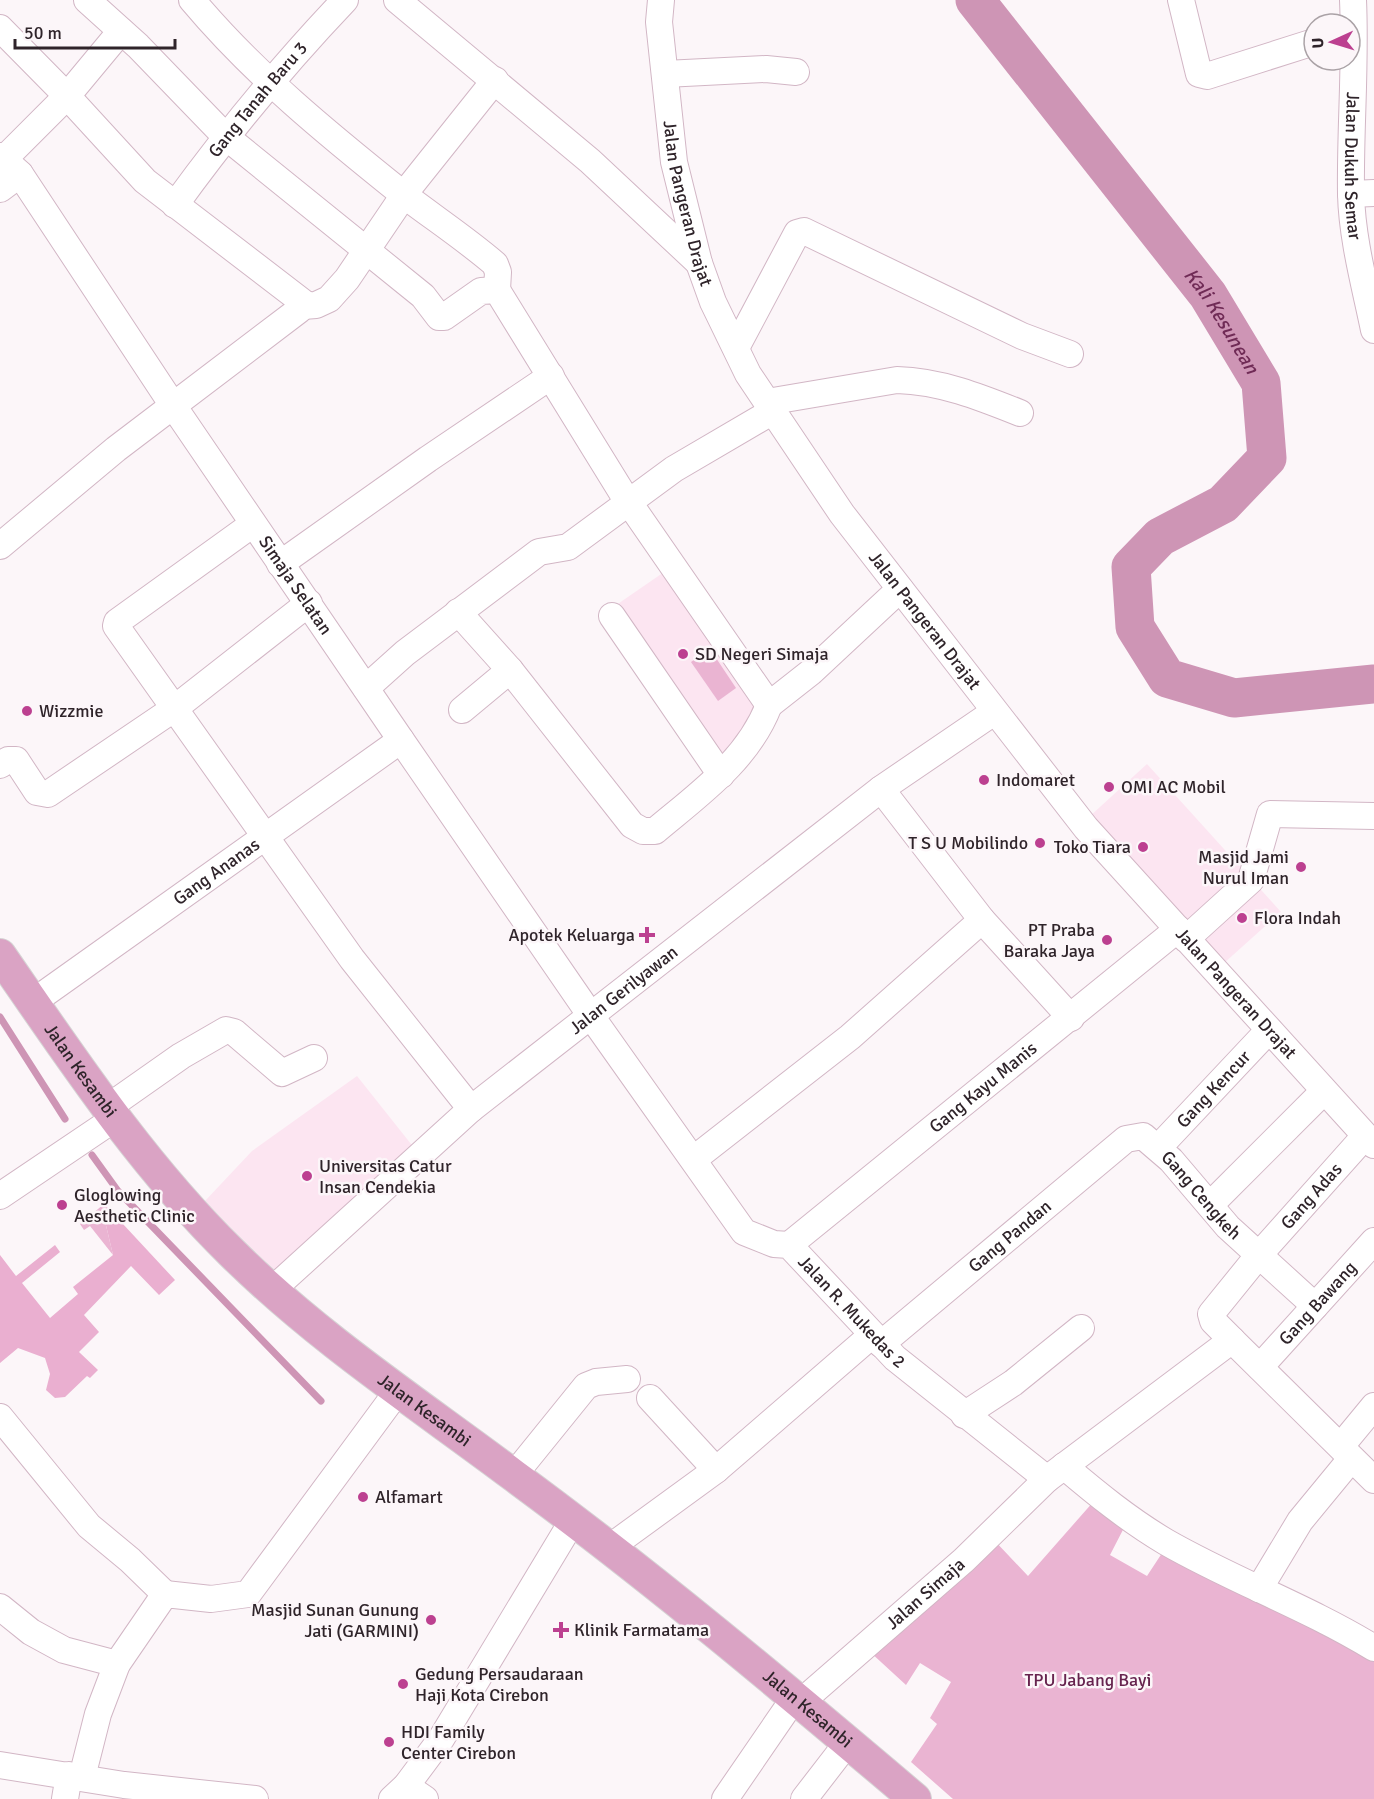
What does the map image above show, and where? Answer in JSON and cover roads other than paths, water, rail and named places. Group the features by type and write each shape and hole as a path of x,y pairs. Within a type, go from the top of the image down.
{"main road":[{"name":"Jalan Kesambi","path":"0,956 33,1002 97,1126 192,1212 271,1291 397,1392 514,1475 609,1548 798,1700 915,1799"}],"street":[{"path":"87,0 122,31 225,136 423,296 439,317 444,317 481,291 496,290"},
{"path":"192,0 229,44 269,83 405,195 495,264 498,272 496,290 628,501 769,705"},
{"name":"Gang Tanah Baru 3","path":"175,205 225,136 269,83 345,0"},
{"path":"397,0 590,160 699,263"},
{"name":"Jalan Pangeran Drajat","path":"660,0 659,22 674,162 699,263 713,302 748,374 842,514 1086,828 1369,1140"},
{"path":"1181,0 1199,74 1207,76 1302,46"},
{"path":"0,28 67,96 145,182 242,258 302,298 303,306"},
{"path":"6,169 122,31"},
{"path":"665,74 766,69 796,72"},
{"name":"Jalan Dukuh Semar","path":"1354,72 1374,330"},
{"path":"0,546 116,449 174,407 303,306 316,305 329,299 405,195 495,80"},
{"name":"Simaja Selatan","path":"6,169 174,407 591,1016"},
{"path":"736,348 797,233 804,231 1022,336 1071,354"},
{"path":"280,564 551,376"},
{"path":"366,688 390,665 539,552 568,547 674,469 770,407 897,380 917,381 975,395 1020,412"},
{"path":"253,524 117,622 117,629 266,835 352,959 471,1109"},
{"path":"458,612 510,670 632,825 643,831 655,831 721,775 752,741 769,705 811,672 900,590"},
{"path":"0,765 9,760 16,760 37,792 48,794 175,708 309,603"},
{"path":"612,616 721,775"},
{"path":"462,710 510,670"},
{"name":"Jalan Gerilyawan","path":"271,1291 471,1109 881,789 994,712"},
{"name":"Gang Ananas","path":"33,1002 401,740"},
{"path":"881,789 982,920 1071,1018"},
{"name":"Gang Kayu Manis","path":"789,1245 1013,1061 1251,880 1270,814 1374,816"},
{"path":"694,1159 850,1037 982,920"},
{"name":"Jalan R. Mukedas 2","path":"591,1016 744,1232 774,1244 789,1245 876,1340 964,1415 1158,1537 1337,1626 1374,1648"},
{"path":"0,1196 97,1126 181,1056 226,1030 234,1032 282,1073 314,1058"},
{"name":"Gang Kencur","path":"1150,1142 1269,1030"},
{"path":"1211,1204 1324,1091"},
{"name":"Gang Pandan","path":"609,1548 716,1470 1126,1139 1150,1142"},
{"name":"Gang Adas","path":"1232,1340 1213,1321 1211,1314 1258,1256 1369,1140"},
{"name":"Gang Cengkeh","path":"1150,1142 1211,1204 1228,1227 1315,1306"},
{"name":"Gang Bawang","path":"1260,1367 1374,1241"},
{"path":"964,1415 1013,1383 1081,1328"},
{"path":"1232,1340 1374,1480"},
{"name":"Jalan Simaja","path":"725,1799 798,1700 964,1560 1055,1472 1232,1340"},
{"path":"514,1475 586,1386 596,1382 627,1379"},
{"path":"0,1418 89,1526 130,1560 165,1594 211,1599 248,1594 397,1392"},
{"path":"650,1398 716,1470"},
{"path":"1259,1589 1374,1406"},
{"path":"407,1795 573,1520"},
{"path":"72,1784 117,1664 165,1594"},
{"path":"0,1606 31,1632 64,1650 117,1664"},
{"path":"804,1799 848,1742"},
{"path":"0,1764 72,1784 124,1785 255,1799"}],"waterway":[{"name":"Kali Kesunean","path":"975,0 1208,295 1261,383 1267,458 1223,504 1160,537 1131,567 1135,627 1167,678 1234,698 1374,684"},
{"path":"0,1017 65,1119"},
{"path":"92,1155 118,1191 321,1401"}],"place":[{"name":"SD Negeri Simaja","path":"683,654"},
{"name":"Wizzmie","path":"27,711"},
{"name":"Indomaret","path":"984,780"},
{"name":"OMI AC Mobil","path":"1109,787"},
{"name":"T S U Mobilindo","path":"1040,843"},
{"name":"Toko Tiara","path":"1143,847"},
{"name":"Masjid Jami Nurul Iman","path":"1301,867"},
{"name":"Flora Indah","path":"1242,918"},
{"name":"Apotek Keluarga","path":"647,935"},
{"name":"PT Praba Baraka Jaya","path":"1107,940"},
{"name":"Universitas Catur Insan Cendekia","path":"307,1176"},
{"name":"Gloglowing Aesthetic Clinic","path":"62,1205"},
{"name":"Alfamart","path":"363,1497"},
{"name":"Masjid Sunan Gunung Jati (GARMINI)","path":"431,1620"},
{"name":"Klinik Farmatama","path":"561,1630"},
{"name":"Gedung Persaudaraan Haji Kota Cirebon","path":"403,1684"},
{"name":"HDI Family Center Cirebon","path":"389,1742"}],"park label":[{"name":"TPU Jabang Bayi","path":"1088,1680"}]}
